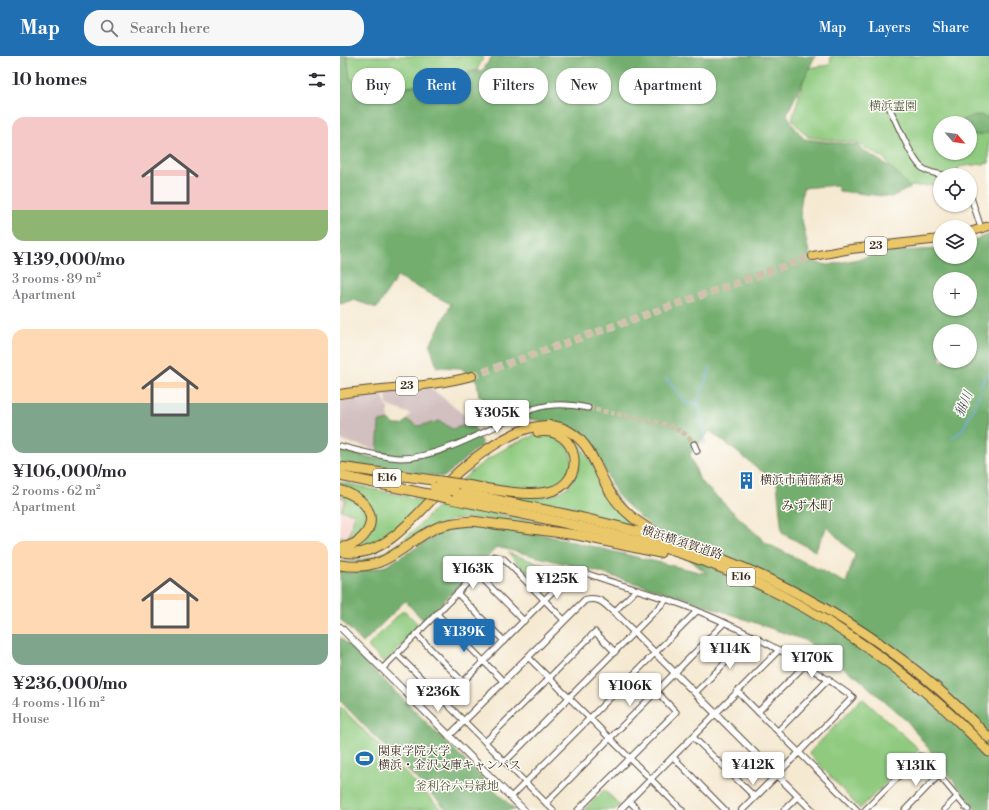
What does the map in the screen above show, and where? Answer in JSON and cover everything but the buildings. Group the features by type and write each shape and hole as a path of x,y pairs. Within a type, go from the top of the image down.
{"highway":[{"path":"340,551 359,552 386,542 403,529 445,484 477,455 509,436 526,429 550,425 569,431 583,442 596,462 609,491 626,511 646,528 680,544"},
{"path":"340,558 359,558 368,556 396,542 468,469 496,449 513,440 536,432 551,432 557,434 569,444 575,457 574,468 566,482 549,492 520,493 457,487"},
{"name":"横浜横須賀道路","path":"340,467 434,488 447,498 617,535 689,556 734,574 781,597 836,628 876,654 928,694 989,752"},
{"name":"横浜横須賀道路","path":"340,476 434,488 457,487 680,544 745,569 777,584 862,632 920,674 960,709 989,738"},
{"path":"340,490 353,495 365,505 368,511 370,523 368,530 360,541 340,548"},
{"path":"340,565 362,566 383,562 438,528 459,522 485,522 578,535 676,557 781,597"}],"main road":[{"name":"23","path":"813,256 851,248 933,240"},
{"name":"23","path":"340,394 366,390 429,385 472,376"}],"street":[{"path":"887,103 915,158 922,168 933,174"},
{"path":"977,209 985,227"},
{"path":"340,446 378,455 400,458 419,456 437,452 533,409 558,404 588,408"},
{"path":"694,444 697,451"},
{"path":"382,670 478,574 494,556 500,556 504,559 564,620"},
{"path":"444,701 565,579 578,573 585,573 697,611 779,650 829,680 853,697 742,810"},
{"path":"478,574 524,621"},
{"path":"614,612 636,590"},
{"path":"458,594 504,640"},
{"path":"449,736 585,600 590,598 600,600 696,692 715,714 812,810"},
{"path":"505,762 666,600"},
{"path":"511,797 697,611"},
{"path":"437,614 503,681"},
{"path":"546,803 724,624"},
{"path":"340,627 524,810"},
{"path":"485,742 595,632 615,652"},
{"path":"417,635 463,682"},
{"path":"696,692 752,636"},
{"path":"620,810 779,650"},
{"path":"398,655 553,810"},
{"path":"528,657 682,810"},
{"path":"758,712 805,665"},
{"path":"778,731 829,680"},
{"path":"737,691 857,810"},
{"path":"578,810 676,712 657,692"},
{"path":"693,736 754,797"},
{"path":"865,810 919,756 924,757 968,810"},
{"path":"672,757 725,810"},
{"path":"905,810 939,775"},
{"path":"784,810 798,796"},
{"path":"944,810 957,797"},
{"path":"629,801 638,810"}],"shaded area":[{"path":"431,388 470,420 469,426 452,429 425,425 418,426 407,420 410,414 387,405 386,393"},
{"path":"382,395 388,409 389,420 379,423 378,450 340,440 340,401"},
{"path":"340,497 346,498 345,512 355,514 348,538 340,536"}],"green space":[{"path":"340,56 347,56 350,78 352,80 352,104 405,104 405,88 413,86 413,104 471,104 471,73 479,71 479,104 548,104 548,68 484,68 492,56 815,56 787,114 792,124 804,139 856,145 894,170 910,188 891,197 839,191 837,185 803,188 800,211 811,262 829,265 897,251 933,249 933,264 977,264 977,239 989,235 989,810 976,810 908,722 857,677 804,640 685,598 595,571 497,547 463,583 423,620 405,601 363,643 340,619 340,571 350,573 386,566 442,532 463,526 532,532 707,574 618,496 594,451 570,427 511,415 479,396 477,381 461,368 437,367 430,345 451,304 397,277 377,308 354,300 340,304","holes":["710,431 777,483 782,533 815,551 827,527 855,555 846,583 766,543 700,481 690,454"]},
{"path":"345,56 484,56 477,70 471,71 471,68 413,68 413,86 405,88 405,68 352,68 352,82 347,78"},
{"name":"横浜霊園","path":"831,56 989,56 989,163 958,168 933,168 933,185 903,187 884,158 856,143 808,137 792,120 807,68 830,65"},
{"path":"979,115 989,118 989,133 977,135 977,116 975,116"},
{"path":"389,420 395,425 402,425 407,420 418,426 440,421 452,429 466,425 474,427 482,444 444,477 340,463 340,450 377,459 379,422"},
{"path":"567,432 575,438 633,521 632,526 462,488 544,497 558,493 569,486 578,470 577,454 567,437"},
{"path":"538,434 550,435 568,446 573,462 565,479 557,485 545,489 531,490 461,481 478,466 497,453"},
{"path":"340,482 428,501 383,542 351,550 367,538 369,534 371,508 340,488"},
{"path":"340,494 357,501 366,513 367,520 366,526 359,536 347,542 340,543 340,536 348,538 355,514 341,510 346,499 340,497"},
{"path":"441,502 575,530 575,532 500,520 467,518 451,520 386,557 366,563 340,561 372,557 385,552 409,535"},
{"path":"508,553 566,572 546,592"},
{"path":"402,611 405,611 419,625 419,629 387,661 382,661 369,648 369,645"},
{"name":"釜利谷六号緑地","path":"340,637 515,810 447,810 340,701"},
{"path":"862,698 919,749 860,809 809,753"},
{"name":"関東学院大学 横浜・金沢文庫キャンパス","path":"340,706 442,810 340,810"},
{"path":"604,790 620,805 615,810 584,810"}],"waterway":[{"path":"705,444 700,409 697,404 711,367"},
{"name":"㹨川","path":"952,438 963,429 978,399 981,384 989,374"},
{"path":"666,378 686,403 697,404"}],"tunnel":[{"path":"472,376 813,256"},
{"path":"588,408 668,425 689,438 694,444"}],"place":[{"name":"横浜市南部斎場","path":"747,480"},
{"name":"関東学院大学 横浜・金沢文庫キャンパス","path":"365,758"}],"district":[{"name":"みず木町","path":"807,506"}]}
